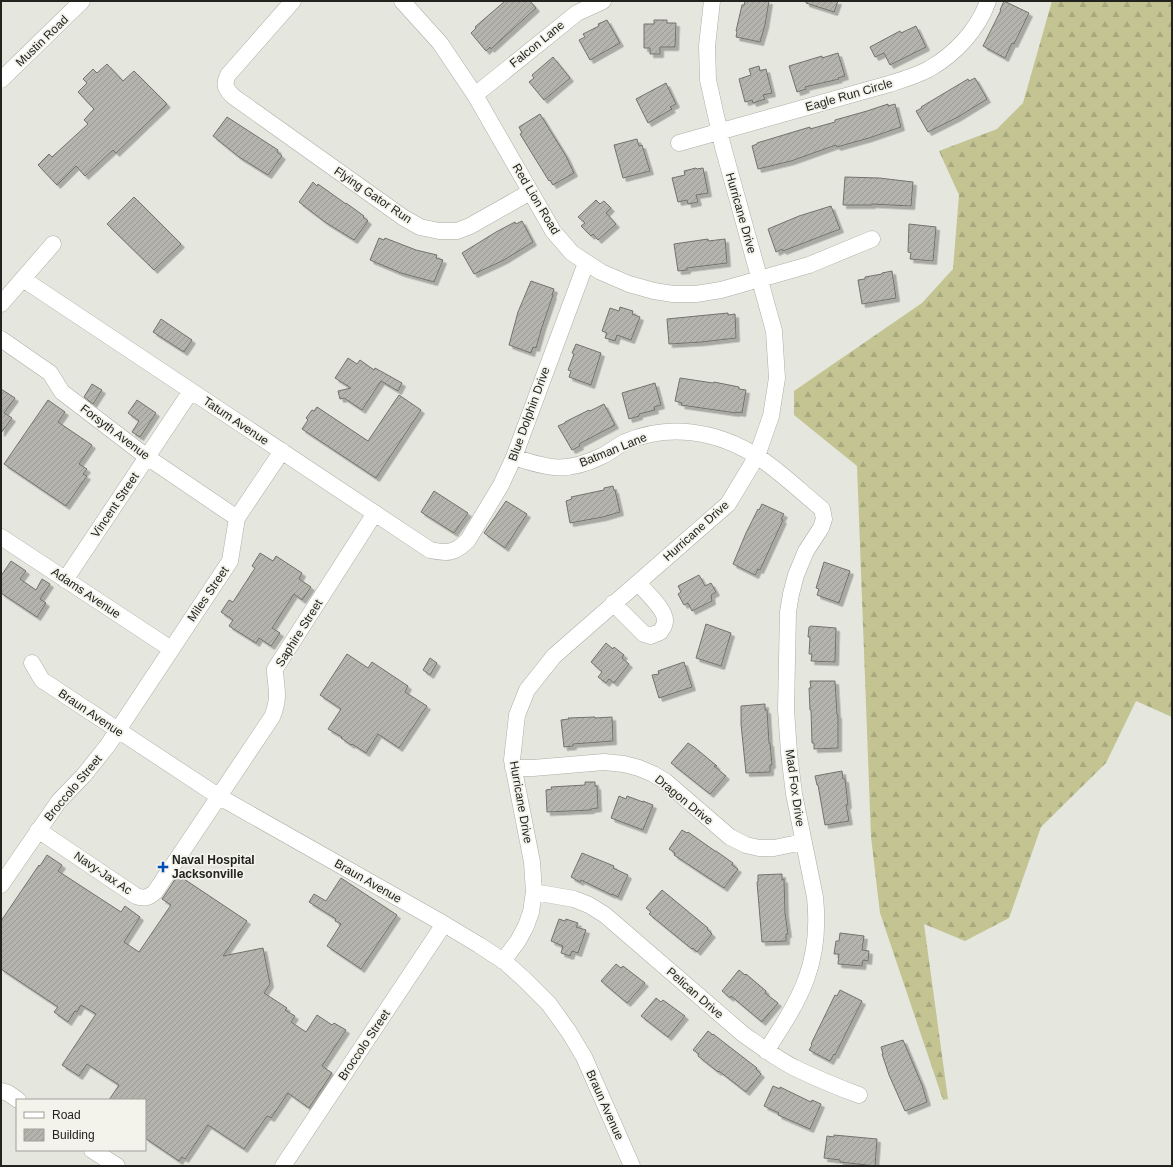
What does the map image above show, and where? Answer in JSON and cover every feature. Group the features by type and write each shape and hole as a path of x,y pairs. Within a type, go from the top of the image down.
{"street":[{"name":"Mustin Road","path":"1,80 82,1"},
{"name":"Flying Gator Run","path":"293,1 228,74 225,81 225,86 228,92 404,218 420,227 439,231 456,231 470,226 530,192"},
{"name":"Red Lion Road","path":"402,1 440,43 475,95 553,231 572,253 601,272 629,284 654,291 673,294 696,294 721,290 809,265 872,239"},
{"name":"Falcon Lane","path":"475,95 577,13 603,1"},
{"name":"Hurricane Drive","path":"503,961 518,941 526,926 531,912 534,892 532,862 513,768 512,752 517,715 527,690 554,656 728,504 758,456 771,416 777,378 774,331 719,131 708,80 707,46 712,1"},
{"name":"Eagle Run Circle","path":"678,143 889,84 928,69 947,56 963,42 976,24 988,1"},
{"path":"1,304 53,244"},
{"name":"Blue Dolphin Drive","path":"453,551 461,547 468,540 501,485 514,457 586,263"},
{"name":"Tatum Avenue","path":"23,279 430,550 443,553 453,551"},
{"name":"Forsyth Avenue","path":"1,339 50,373 62,392 147,457 237,518"},
{"name":"Vincent Street","path":"65,580 191,391"},
{"name":"Batman Lane","path":"514,457 544,467 570,466 602,456 625,443 644,436 664,432 697,432 714,436 758,456 822,509 824,519"},
{"name":"Miles Street","path":"117,730 230,561 237,518 282,451"},
{"name":"Saphire Street","path":"230,779 272,717 276,705 277,694 275,669 375,513"},
{"name":"Mad Fox Drive","path":"766,1051 783,1025 805,986 812,965 816,941 816,897 803,842 794,794 786,709 788,612 791,594 796,575 806,551 821,528 824,519"},
{"name":"Adams Avenue","path":"1,537 171,649"},
{"path":"613,603 644,634 650,636 660,632 665,622 665,616 662,610 638,583"},
{"name":"Braun Avenue","path":"32,663 42,680 218,796 444,924 480,945 503,961 549,1004 569,1032 584,1056 632,1166"},
{"name":"Broccolo Street","path":"1,885 59,801 84,775 117,730"},
{"name":"Dragon Drive","path":"513,768 533,768 604,762 624,764 653,774 665,782 730,837 746,845 759,848 774,848 803,842"},
{"name":"Navy-Jax Ac","path":"38,830 125,888 142,898 148,897 155,892 230,779"},
{"name":"Pelican Drive","path":"534,892 574,899 589,905 605,915 743,1034 766,1051 794,1067 859,1095"},
{"name":"Broccolo Street","path":"283,1166 444,924"},
{"path":"1,1091 8,1093 17,1099"},
{"path":"1,1100 16,1104"},
{"path":"94,1151 117,1166"}],"green space":[{"path":"1052,1 1172,1 1172,717 1136,701 1106,763 1041,827 1009,918 965,941 924,924 948,1099 943,1100 880,913 871,837 857,466 794,415 794,391 922,303 953,269 959,195 939,151 997,129 1023,103"}],"building":[{"path":"505,1 530,1 536,8 491,49 490,47 486,51 471,33 476,28 475,27"},
{"path":"745,1 769,1 765,25 760,42 736,37 742,5 744,5"},
{"path":"806,1 838,1 834,12 806,3"},
{"path":"1004,1 1029,13 1014,44 1012,43 1005,58 983,46"},
{"path":"607,20 620,43 590,60 579,40 585,37 583,34"},
{"path":"654,20 667,20 667,23 676,23 675,47 660,47 660,54 650,54 650,48 644,48 644,24 654,24"},
{"path":"916,26 926,47 890,65 884,53 875,57 870,47 900,31 901,33"},
{"path":"838,53 845,76 838,78 839,79 805,87 806,89 797,92 789,66 822,56 822,58"},
{"path":"553,57 570,78 544,100 529,82 534,78 532,75"},
{"path":"107,64 123,81 134,71 167,104 116,153 113,150 85,176 76,166 57,185 38,165 49,154 52,157 88,124 84,120 94,109 78,92 87,83 83,79 93,69 97,73"},
{"path":"759,66 760,71 766,69 772,93 763,95 765,99 753,103 752,100 745,102 739,79 751,75 749,69"},
{"path":"975,78 987,99 958,117 928,132 916,111 968,79 969,81"},
{"path":"666,83 676,104 670,107 672,109 648,123 636,99"},
{"path":"888,104 888,106 895,104 901,127 837,147 836,145 791,161 758,169 752,146 757,143 810,127 810,129 835,122 835,120"},
{"path":"540,114 566,156 574,173 553,185 520,134 522,133 519,127"},
{"path":"227,117 278,150 277,152 282,156 268,175 239,157 213,136"},
{"path":"637,139 639,146 642,145 650,171 623,178 614,145"},
{"path":"703,168 708,193 696,195 698,202 688,204 687,200 678,202 672,178 685,175 684,171"},
{"path":"845,177 879,178 913,182 911,206 872,204 843,205"},
{"path":"313,182 317,186 318,184 346,203 364,216 363,217 368,221 354,240 325,222 299,202"},
{"path":"134,197 181,244 154,270 107,224"},
{"path":"596,200 600,204 604,201 611,208 606,213 616,224 598,240 593,234 591,236 581,226 585,223 578,217"},
{"path":"831,206 840,229 783,251 782,249 776,252 768,229 799,216"},
{"path":"522,221 533,242 504,260 474,274 462,253 496,232 515,222 516,224"},
{"path":"909,224 936,227 933,261 910,259 911,253 908,252"},
{"path":"379,238 384,240 385,238 416,250 437,255 436,258 443,260 434,282 401,273 370,260"},
{"path":"708,239 708,241 725,239 727,263 687,268 687,270 678,271 674,244"},
{"path":"892,271 896,298 862,304 858,280"},
{"path":"531,281 554,289 536,348 533,347 531,353 509,345 518,312"},
{"path":"620,307 633,311 632,314 640,317 631,340 617,335 615,341 605,338 607,333 602,331 610,308 619,311"},
{"path":"728,313 728,315 735,314 736,338 669,344 667,319"},
{"path":"161,319 192,340 184,352 153,332"},
{"path":"576,344 601,353 591,385 569,377 571,371 568,370"},
{"path":"348,358 357,364 360,360 374,370 375,368 402,383 398,391 381,381 362,410 344,398 340,399 338,391 351,388 335,378"},
{"path":"680,378 714,382 739,387 739,389 746,390 742,413 681,405 682,403 675,401"},
{"path":"655,383 661,405 654,407 655,410 639,414 639,416 629,419 622,393"},
{"path":"92,384 102,390 93,404 84,397"},
{"path":"1,389 15,398 4,413 12,418 1,433"},
{"path":"399,395 421,410 376,478 302,429 308,420 306,418 312,410 314,411 317,407 368,441"},
{"path":"48,400 65,412 58,422 92,445 79,464 87,469 83,474 87,476 66,506 4,464"},
{"path":"137,400 156,413 140,437 132,432 139,421 128,413"},
{"path":"604,404 615,425 579,444 580,446 572,450 558,426"},
{"path":"613,486 620,512 603,517 570,523 566,501 572,499 571,497 604,490 604,488"},
{"path":"434,491 468,513 454,533 421,512"},
{"path":"506,501 527,514 505,548 484,533"},
{"path":"762,504 784,514 781,519 783,520 760,570 758,569 755,575 733,564 746,533"},
{"path":"260,553 273,561 276,556 302,573 299,579 311,587 302,600 294,594 272,628 280,633 271,646 259,638 256,643 229,626 233,620 221,612 229,600 233,602 255,568 252,566"},
{"path":"11,561 26,571 20,579 36,590 42,579 50,584 40,599 46,603 37,617 1,593 1,576"},
{"path":"824,562 850,571 839,603 817,595 819,589 816,588"},
{"path":"699,575 705,586 711,583 716,592 711,595 712,601 692,611 688,603 684,605 678,594 681,592 678,586"},
{"path":"706,624 731,633 721,666 696,658"},
{"path":"809,627 836,628 835,662 811,661 812,654 809,654 810,637 808,637"},
{"path":"606,643 624,655 622,658 629,664 614,683 609,679 606,683 598,677 602,672 591,662"},
{"path":"347,654 368,668 372,662 408,686 405,692 427,706 399,748 378,734 366,753 352,744 351,745 341,738 342,737 328,729 341,709 320,695"},
{"path":"430,658 437,663 430,675 423,670"},
{"path":"684,662 692,687 659,698 652,675 659,674 658,671"},
{"path":"810,681 835,681 838,715 838,748 814,749 814,743 812,743 810,710"},
{"path":"765,704 765,710 767,710 772,765 770,765 770,772 746,773 741,724 741,706"},
{"path":"612,717 613,741 573,744 573,746 564,747 561,720 569,719 568,718"},
{"path":"688,743 717,766 714,766 726,776 710,794 671,763"},
{"path":"842,771 843,779 845,779 848,805 846,805 849,821 825,825 815,776"},
{"path":"585,782 595,782 595,786 597,786 598,808 591,810 547,812 546,790 552,789 551,787 585,785"},
{"path":"619,796 626,799 627,796 653,805 643,830 611,818"},
{"path":"682,830 687,833 688,832 716,851 733,863 732,865 738,869 724,888 674,855 675,853 669,849"},
{"path":"582,853 614,866 613,868 628,875 618,897 571,877"},
{"path":"47,855 62,865 58,871 121,912 125,906 140,917 124,942 139,952 171,905 162,899 178,875 247,921 223,956 263,948 270,984 264,993 287,1008 285,1010 295,1016 291,1022 306,1032 317,1015 332,1025 334,1023 346,1030 322,1066 332,1073 309,1108 288,1093 271,1118 267,1116 244,1149 208,1125 185,1159 182,1157 179,1161 146,1139 146,1099 110,1099 119,1085 87,1064 79,1076 62,1065 96,1014 81,1005 68,1022 54,1012 58,1007 1,969 1,921 39,865 40,866"},
{"path":"782,874 782,880 784,879 785,913 788,934 786,934 786,941 762,942 757,882 758,875"},
{"path":"341,878 397,915 361,969 327,946 341,924 335,921 336,919 309,902 314,894 326,901"},
{"path":"662,890 708,928 707,929 712,934 697,952 649,914 651,912 646,908"},
{"path":"559,919 565,921 566,919 578,923 576,927 586,930 578,953 572,951 570,956 561,953 563,946 551,941"},
{"path":"840,933 864,936 862,950 869,951 868,961 863,960 862,966 838,964 839,954 834,954 836,941 839,941"},
{"path":"616,964 621,968 623,966 645,983 627,1003 601,981"},
{"path":"739,970 745,975 746,974 766,991 765,993 778,1003 762,1022 731,996 730,998 722,991"},
{"path":"840,990 862,1001 835,1055 834,1054 830,1061 809,1050 835,995 837,996"},
{"path":"656,998 661,1002 663,1000 685,1016 668,1037 641,1016"},
{"path":"708,1031 757,1068 756,1069 761,1074 746,1092 719,1071 718,1072 698,1056 699,1054 693,1050"},
{"path":"903,1040 922,1085 927,1102 905,1111 889,1075 881,1047"},
{"path":"773,1086 780,1089 780,1087 811,1102 812,1100 821,1104 810,1129 778,1115 779,1113 764,1106"},
{"path":"834,1135 877,1139 875,1166 840,1162 840,1160 824,1158 827,1136 834,1137"}],"place":[{"name":"Naval Hospital Jacksonville","path":"163,867"}]}
